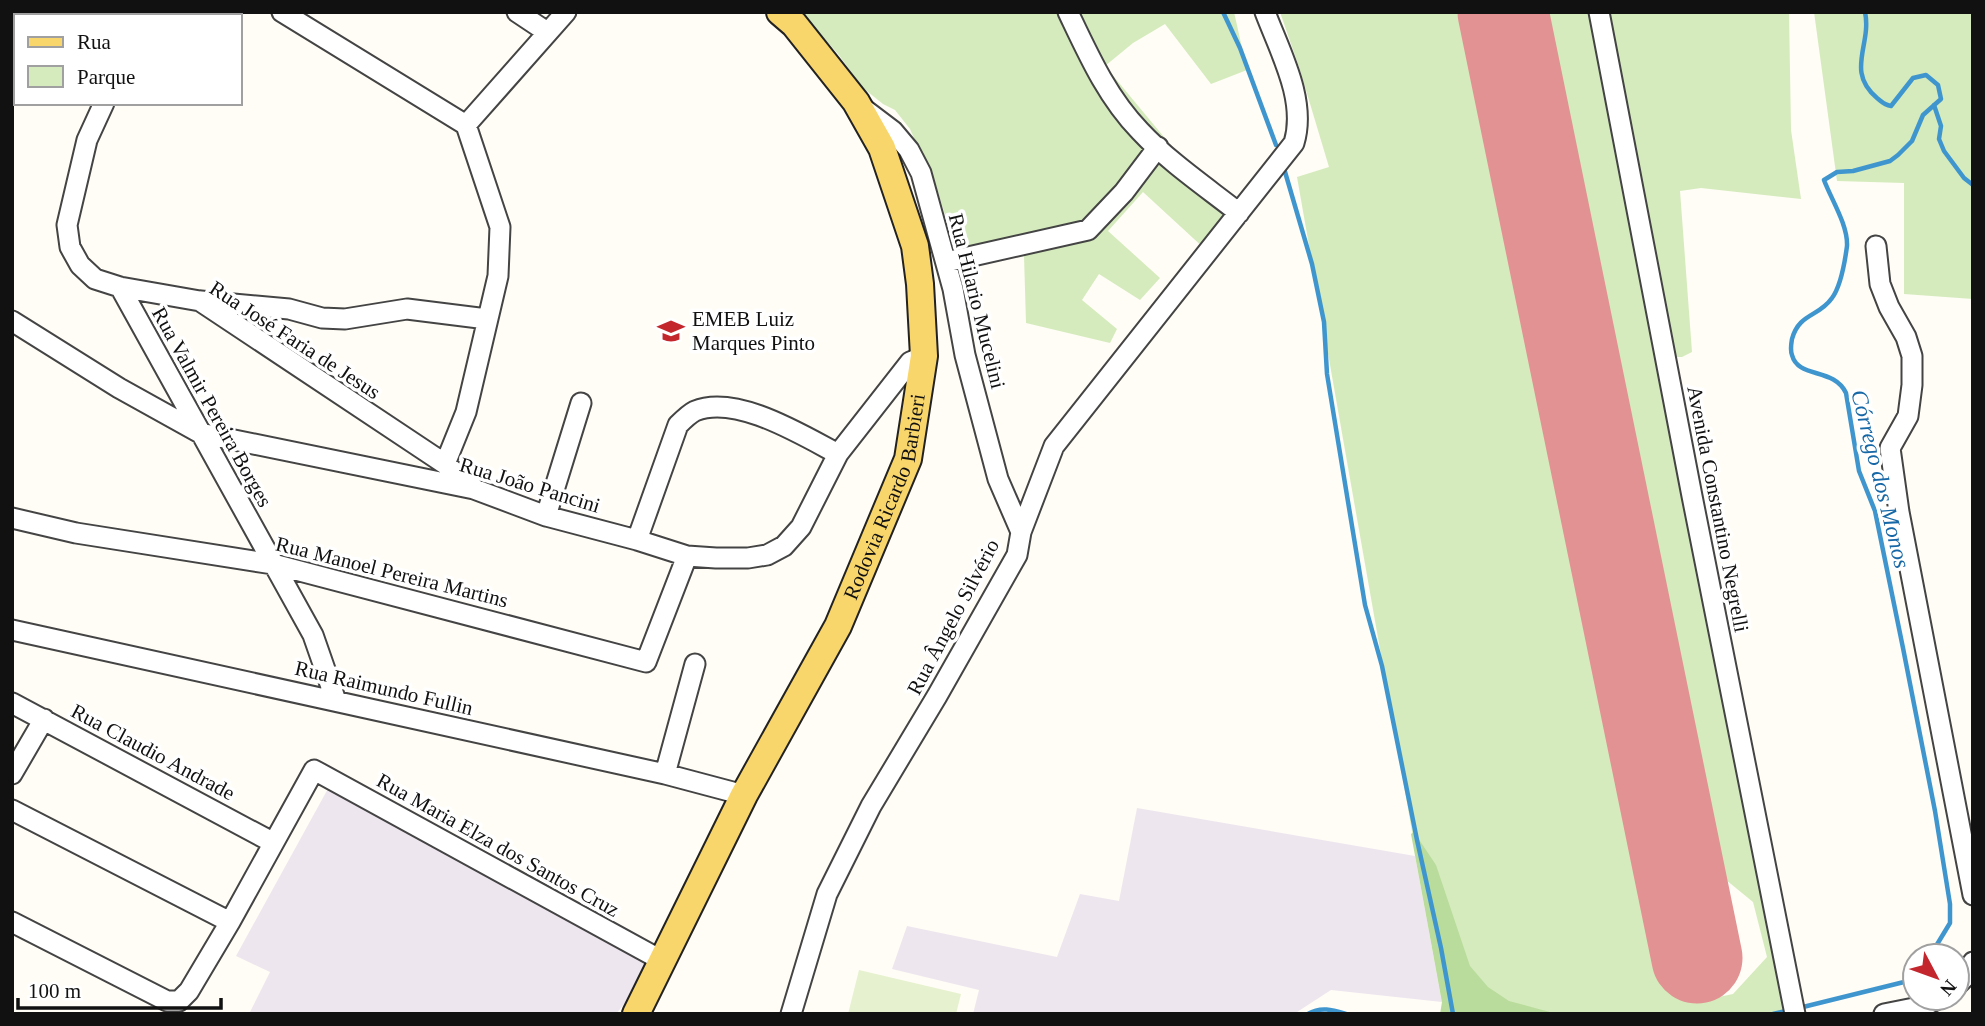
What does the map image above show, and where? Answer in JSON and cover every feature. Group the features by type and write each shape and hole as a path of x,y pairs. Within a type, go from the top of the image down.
{"main road":[{"name":"Rodovia Ricardo Barbieri","path":"658,967 744,795 838,626 908,459 924,356 915,246 882,148 856,102 794,24 780,12"},
{"path":"624,1014 658,967"},
{"path":"636,1014 658,967"}],"street":[{"path":"282,12 466,125 500,227 498,276 466,412 445,464"},
{"path":"517,12 547,32"},
{"path":"466,125 566,12"},
{"path":"1068,12 1099,76 1139,130 1239,213"},
{"name":"Rua Ângelo Silvério","path":"791,1014 827,894 871,806 1017,555 1021,532 1054,446 1294,143 1298,130 1296,98 1265,12"},
{"name":"Avenida Constantino Negrelli","path":"1599,12 1694,509 1794,1008"},
{"name":"Rua Hilario Mucelini","path":"856,102 893,131 909,150 921,173 946,262 965,355 998,479 1021,532"},
{"name":"Rua José Faria de Jesus","path":"103,105 87,140 67,225 70,247 80,265 95,279 120,287 200,301 445,464 474,489"},
{"path":"946,262 1088,230 1124,192 1158,147"},
{"path":"1875,246 1880,284 1906,337 1912,356 1908,416 1890,447 1899,512 1973,895"},
{"name":"Rua Valmir Pereira Borges","path":"120,287 313,635 336,701"},
{"path":"200,301 289,309 322,318 345,319 407,309 487,319"},
{"name":"Rua João Pancini","path":"12,321 119,388 200,433 474,489 546,516 687,556 748,558 767,555 784,546 801,527 838,454 910,362 924,356"},
{"path":"546,516 581,403"},
{"path":"637,540 678,425 693,412 707,408 743,410 838,454"},
{"name":"Rua Manoel Pereira Martins","path":"12,519 76,533 273,564 646,662 687,556"},
{"name":"Rua Raimundo Fullin","path":"12,630 665,774 744,795"},
{"path":"665,774 695,664"},
{"name":"Rua Claudio Andrade","path":"12,703 272,842"},
{"path":"12,774 44,719"},
{"name":"Rua Maria Elza dos Santos Cruz","path":"272,842 314,770 658,967"},
{"path":"12,810 230,922"},
{"path":"12,922 167,1001 178,1001 189,991 230,922 272,842"}],"shaded area":[{"path":"330,785 654,967 616,1014 249,1014 270,972 236,956"},
{"path":"1137,808 1415,856 1442,1002 1331,990 1294,1014 973,1014 979,990 892,969 907,926 1057,957 1080,894 1119,901"}],"green space":[{"path":"801,12 1234,12 1247,70 1211,84 1165,24 1133,43 1105,66 1232,219 1206,250 1143,192 1108,231 1160,278 1140,300 1099,274 1082,300 1117,329 1110,343 1026,323 1024,256 959,261 938,192 910,129 895,110 863,88 838,54"},
{"path":"1280,12 1474,12 1672,995 1690,1003 1733,994 1767,957 1753,902 1709,866 1533,12 1589,12 1787,1014 1457,1014 1442,1002 1297,177 1329,167"},
{"path":"1601,12 1789,12 1791,130 1801,199 1701,188 1680,191 1692,352 1682,357 1675,357"},
{"path":"1814,12 1973,12 1973,299 1904,294 1904,183 1837,181"},
{"path":"1414,832 1436,865 1470,966 1488,987 1509,1001 1557,1014 1440,1014 1442,1002 1411,834"},
{"path":"859,970 961,994 956,1014 848,1014"}],"waterway":[{"path":"1223,12 1240,48 1276,145"},
{"name":"Córrego dos Monos","path":"1865,12 1861,68 1868,88 1882,102 1891,106 1913,78 1926,75 1938,85 1941,99 1923,115 1912,141 1890,161 1853,171 1837,172 1824,180 1847,238 1844,266 1832,298 1799,324 1791,349 1801,367 1833,379 1846,393 1859,471 1875,511 1935,811 1950,904 1950,923 1938,942"},
{"path":"1934,105 1941,126 1939,139 1944,151 1964,178 1973,185"},
{"path":"1283,165 1312,264 1324,322 1327,374 1365,605 1382,666 1453,1014"},
{"name":"Córrego dos Monos","path":"1799,1008 1901,983"},
{"name":"Córrego dos Monos","path":"1308,1014 1322,1009 1346,1014"},
{"name":"Córrego dos Monos","path":"1773,1014 1790,1010"}],"runway":[{"path":"1503,12 1697,958"}],"place":[{"name":"EMEB Luiz Marques Pinto","path":"671,331"}]}
